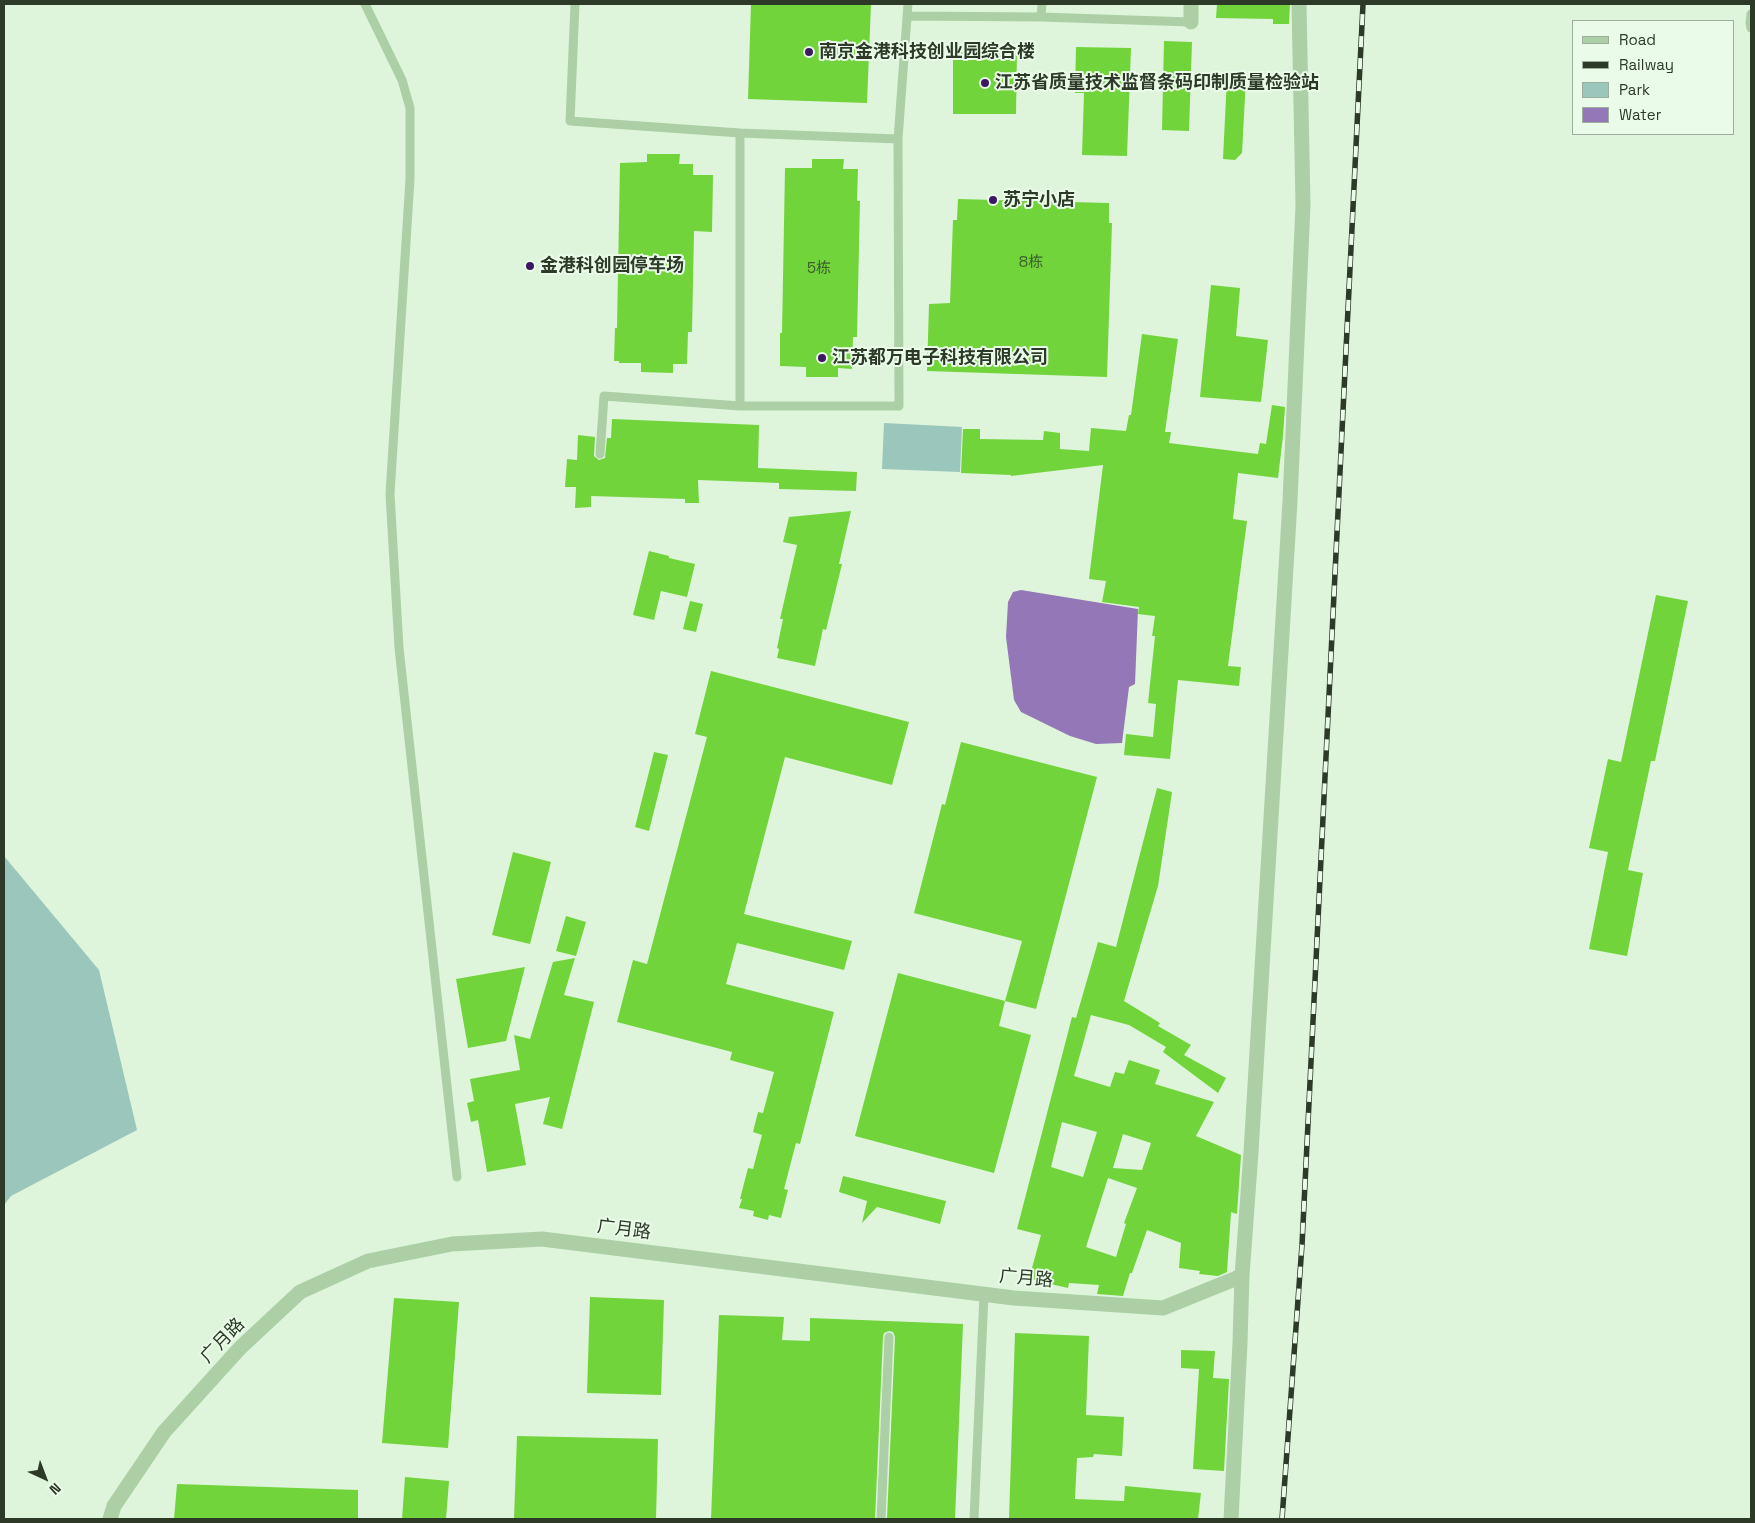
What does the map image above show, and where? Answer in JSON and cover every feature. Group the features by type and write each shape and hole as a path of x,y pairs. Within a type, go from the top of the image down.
{"street":[{"path":"1191,22 1192,4"},
{"path":"1231,1519 1242,1276 1252,1142 1290,501 1303,205 1299,4"},
{"name":"广月路","path":"110,1519 114,1506 164,1432 240,1348 300,1292 368,1261 452,1244 542,1239 1014,1298 1163,1308 1242,1276"}],"lane":[{"path":"366,4 402,80 410,108 410,179 390,494 399,648 457,1177"},
{"path":"575,4 570,121 740,133 898,139"},
{"path":"600,454 604,396 740,406 899,406 898,139 908,4"},
{"path":"1041,17 1042,4"},
{"path":"1751,14 1751,28"},
{"path":"908,16 1041,17 1191,22"},
{"path":"740,133 740,406"},
{"path":"974,1519 984,1294"},
{"path":"882,1519 889,1337"}],"green space":[{"path":"884,423 962,427 960,472 882,469"},
{"path":"4,856 99,970 137,1130 11,1196 4,1205"}],"water":[{"path":"1021,590 1138,609 1135,684 1129,687 1122,743 1096,744 1070,736 1021,712 1014,700 1006,637 1008,602 1013,592"}],"building":[{"name":"南京金港科技创业园综合楼","path":"751,4 871,4 867,103 748,99"},
{"path":"1217,4 1290,4 1289,24 1273,24 1273,19 1216,18"},
{"path":"1164,41 1192,42 1189,131 1162,130"},
{"path":"1076,47 1131,48 1127,156 1082,155 1084,93 1075,93"},
{"name":"江苏省质量技术监督条码印制质量检验站","path":"953,52 1017,52 1016,114 953,114"},
{"path":"1227,77 1246,78 1242,153 1235,160 1223,159"},
{"path":"647,154 680,154 679,164 693,164 693,175 713,175 712,232 694,231 692,332 688,332 687,364 673,364 673,373 641,372 641,363 619,363 619,361 614,361 615,328 617,328 620,163 647,162"},
{"path":"812,159 844,159 843,169 858,169 857,201 860,201 857,337 853,337 852,369 838,368 838,377 806,377 806,367 780,366 785,168 812,168"},
{"path":"958,199 1109,203 1109,223 1112,223 1107,377 927,371 929,304 950,303 953,220 957,220"},
{"path":"1211,285 1240,288 1236,336 1268,340 1261,402 1200,397"},
{"path":"1142,334 1178,339 1165,432 1171,432 1169,443 1258,454 1260,443 1266,444 1272,405 1285,407 1278,478 1238,473 1233,519 1247,521 1228,666 1241,667 1239,686 1178,680 1170,759 1124,755 1126,734 1153,737 1156,704 1148,703 1155,636 1152,636 1155,616 1138,614 1139,607 1102,602 1106,581 1089,579 1103,465 1011,476 961,473 963,429 980,429 980,439 1043,440 1044,431 1060,433 1060,449 1089,451 1091,428 1126,431 1129,415 1131,415"},
{"path":"612,419 759,425 758,468 857,472 856,491 779,489 779,483 698,480 699,503 685,503 685,499 591,496 591,507 575,508 576,487 565,487 567,459 577,460 578,435 595,437 594,456 599,460 605,458 607,438 611,438"},
{"path":"851,511 839,564 842,564 826,630 823,629 815,666 777,658 779,649 777,648 783,619 780,619 797,545 783,542 789,517"},
{"path":"649,551 695,564 687,597 661,591 654,620 633,615"},
{"path":"1656,595 1688,601 1655,761 1651,761 1628,870 1643,873 1627,956 1589,949 1608,852 1589,848 1608,759 1621,762"},
{"path":"690,601 703,604 696,632 683,629"},
{"path":"711,671 909,722 892,785 785,757 744,914 852,941 844,970 737,943 726,984 834,1012 800,1144 796,1143 784,1189 788,1190 781,1218 769,1215 768,1220 753,1216 754,1211 739,1208 748,1168 753,1169 762,1135 753,1132 758,1112 763,1113 774,1072 730,1060 732,1052 617,1022 633,960 647,964 707,737 695,734"},
{"path":"961,742 1097,777 1036,1009 1005,1001 1022,941 914,913 942,804 945,805"},
{"path":"654,752 668,755 649,831 635,827"},
{"path":"1157,788 1172,792 1158,886 1124,1001 1160,1023 1158,1026 1191,1045 1184,1055 1226,1078 1218,1093 1163,1052 1166,1047 1129,1025 1091,1015 1074,1076 1110,1087 1115,1072 1124,1074 1129,1060 1160,1070 1155,1084 1214,1102 1196,1136 1241,1155 1237,1214 1231,1212 1227,1272 1218,1276 1199,1274 1200,1271 1179,1268 1181,1243 1147,1230 1123,1296 1097,1294 1099,1285 1069,1283 1068,1288 1029,1279 1041,1235 1017,1229 1072,1017 1076,1018 1098,942 1116,947","holes":["1062,1122 1097,1132 1083,1177 1051,1167","1123,1134 1151,1143 1142,1170 1113,1168","1108,1178 1137,1188 1124,1223 1126,1224 1116,1257 1086,1247"]},
{"path":"513,852 551,862 530,944 492,935"},
{"path":"566,916 586,922 576,956 556,951"},
{"path":"575,958 564,995 594,1002 562,1129 543,1124 550,1097 515,1104 526,1165 487,1172 478,1120 471,1122 467,1103 474,1101 470,1079 520,1070 514,1035 530,1039 553,962"},
{"path":"525,967 506,1041 468,1048 456,979"},
{"path":"898,973 1005,1001 999,1026 1031,1035 994,1173 855,1136"},
{"path":"843,1176 946,1201 940,1224 877,1207 862,1223 867,1201 839,1192"},
{"path":"590,1297 664,1300 661,1395 587,1393"},
{"path":"394,1298 459,1302 448,1448 382,1443"},
{"path":"719,1315 784,1317 782,1340 810,1341 810,1318 963,1324 955,1519 887,1519 895,1337 893,1332 889,1331 884,1333 883,1337 875,1519 711,1519"},
{"path":"1015,1333 1089,1336 1086,1415 1124,1417 1122,1456 1094,1454 1093,1457 1077,1458 1075,1499 1124,1501 1125,1486 1201,1493 1198,1519 1009,1519"},
{"path":"1181,1350 1215,1351 1213,1378 1229,1379 1224,1471 1193,1469 1199,1369 1181,1368"},
{"path":"517,1436 658,1439 656,1519 514,1519"},
{"path":"405,1477 449,1481 446,1519 402,1519"},
{"path":"177,1484 358,1490 358,1519 174,1519"}],"railway":[{"path":"1282,1519 1302,1245 1363,4"}],"place":[{"name":"南京金港科技创业园综合楼","path":"809,52"},
{"name":"江苏省质量技术监督条码印制质量检验站","path":"985,83"},
{"name":"苏宁小店","path":"993,200"},
{"name":"金港科创园停车场","path":"530,266"},
{"name":"江苏都万电子科技有限公司","path":"822,358"}]}
